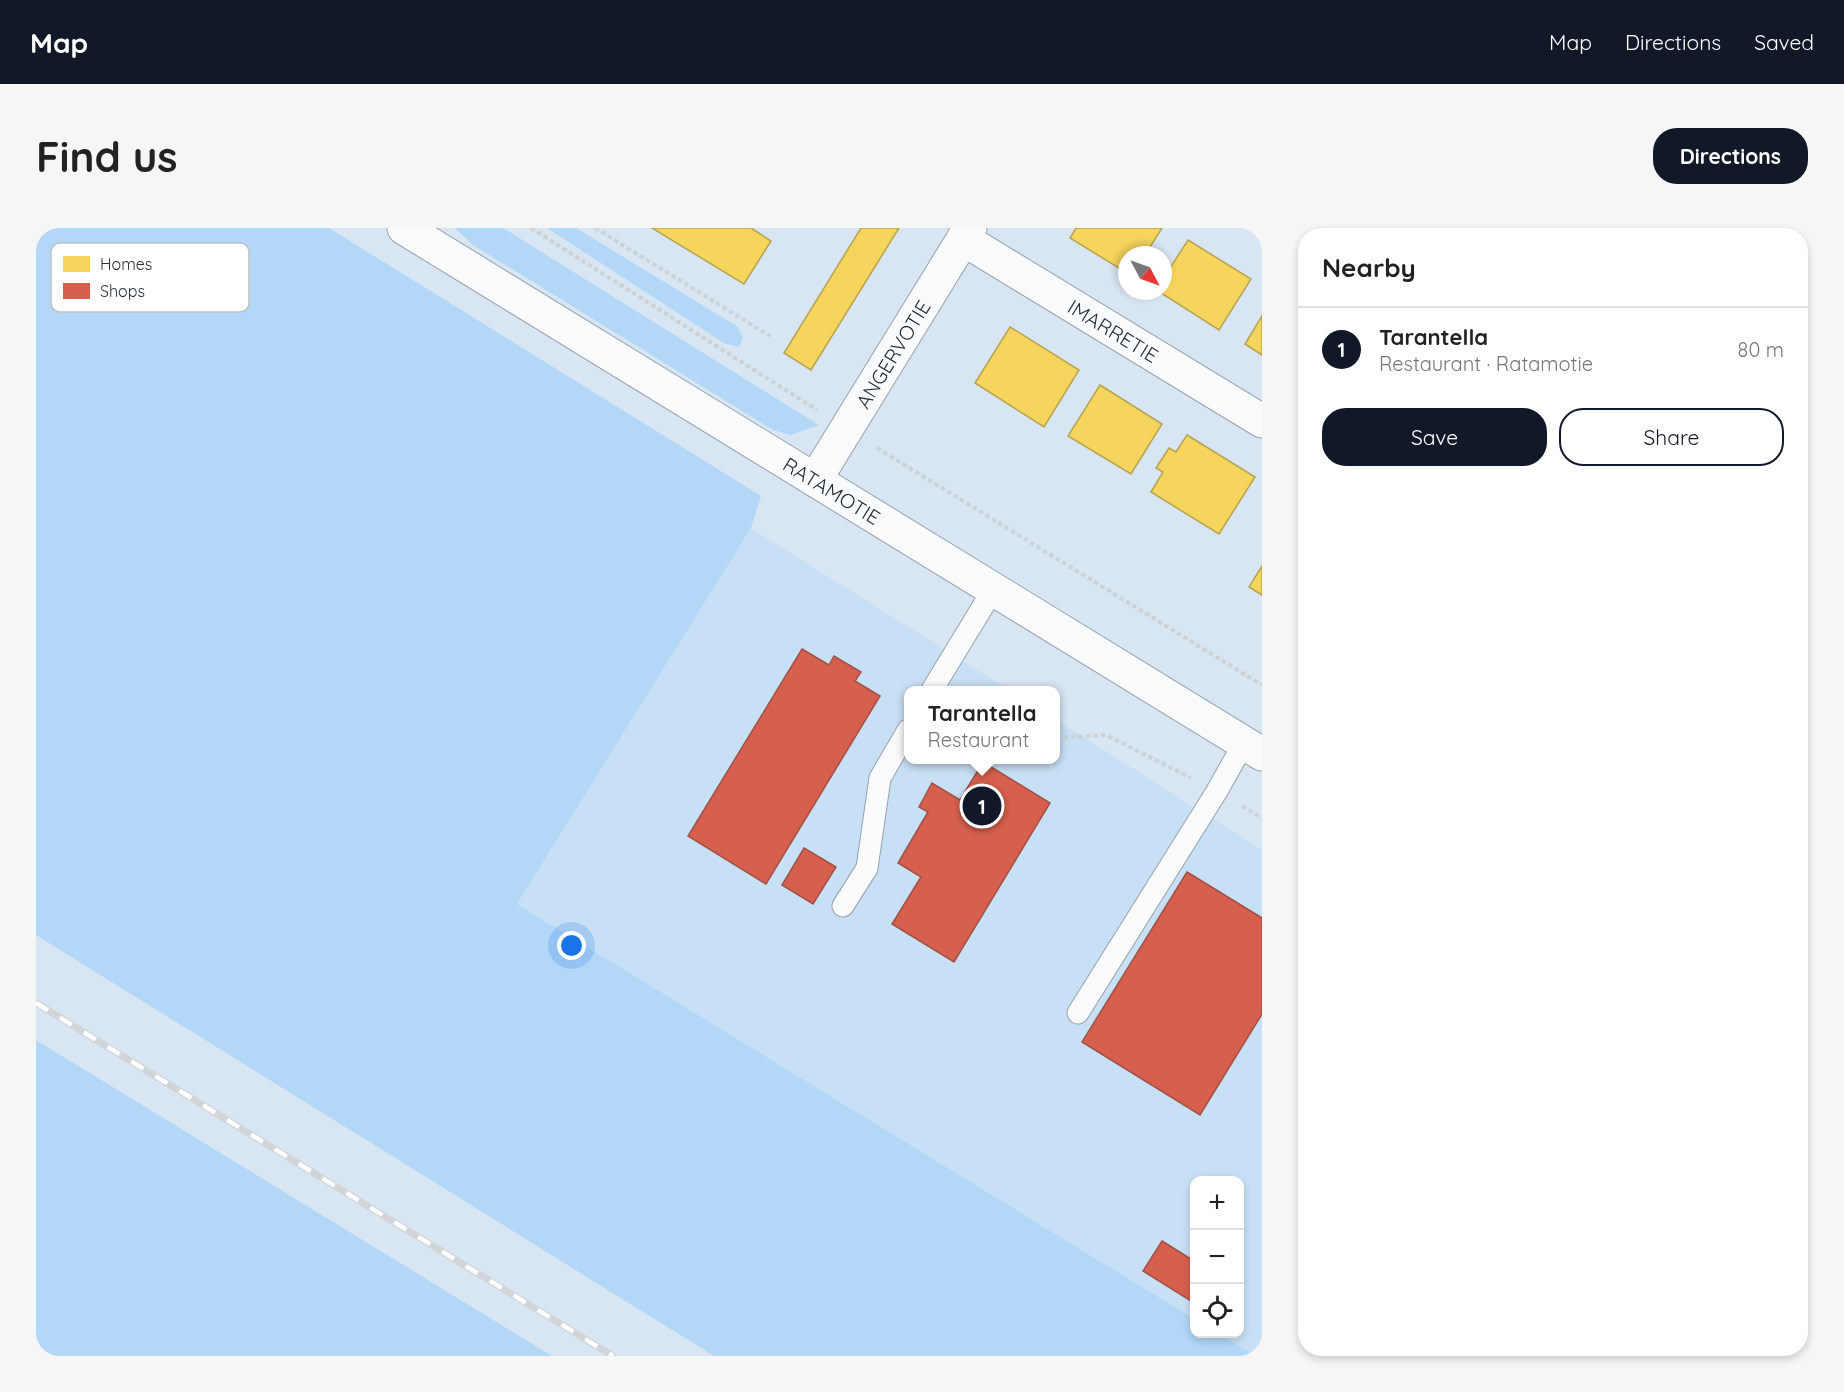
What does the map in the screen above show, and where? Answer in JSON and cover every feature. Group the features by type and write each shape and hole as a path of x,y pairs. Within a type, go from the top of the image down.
{"street":[{"name":"RATAMOTIE","path":"404,228 1253,748"},
{"name":"ANGERVOTIE","path":"815,480 967,234"},
{"name":"IMARRETIE","path":"967,234 1262,421"}],"lane":[{"path":"934,686 993,590"},
{"path":"843,906 867,868 880,778 904,738"},
{"path":"1078,1013 1217,791 1253,748"}],"path":[{"path":"531,228 847,429 1262,685"},
{"path":"595,228 771,336"},
{"path":"1060,738 1106,735 1217,791"}],"shaded area":[{"path":"36,228 329,228 761,496 751,528 517,904 1190,1317 1190,1338 1226,1338 1256,1356 714,1356 36,935"},
{"path":"455,228 503,228 819,425 791,435 773,430 473,245"},
{"path":"547,228 576,228 738,327 743,338 739,347 724,343"},
{"path":"751,528 1003,686 904,686 904,764 1060,764 1060,723 1262,850 1262,1356 1255,1356 1224,1338 1244,1338 1244,1176 1190,1176 1190,1318 517,904"},
{"path":"36,1040 552,1356 36,1356"}],"building: Homes":[{"path":"652,228 751,228 771,241 744,284"},
{"path":"861,228 899,228 811,370 784,353"},
{"path":"1076,228 1162,228 1151,246 1118,246 1118,267 1070,238"},
{"path":"1188,240 1251,279 1219,330 1172,300 1172,265"},
{"path":"1262,316 1262,355 1245,344"},
{"path":"1010,327 1079,370 1044,427 975,383"},
{"path":"1100,385 1162,424 1131,474 1068,436"},
{"path":"1187,435 1255,477 1219,534 1151,492 1163,472 1156,468 1169,448 1176,452"},
{"path":"1262,566 1262,595 1249,587"}],"building: Shops":[{"path":"802,649 829,665 834,656 861,672 855,681 880,696 766,884 688,836"},
{"path":"982,764 986,764 1050,803 954,962 892,924 921,877 898,863 928,812 919,807 932,783 960,800"},
{"path":"804,848 836,867 813,904 782,885"},
{"path":"1187,872 1262,918 1262,1014 1200,1115 1082,1042"},
{"path":"1162,1241 1190,1258 1190,1300 1143,1271"}],"railway":[{"path":"36,1003 613,1356"}],"place":[{"name":"Tarantella","path":"982,806"}]}
